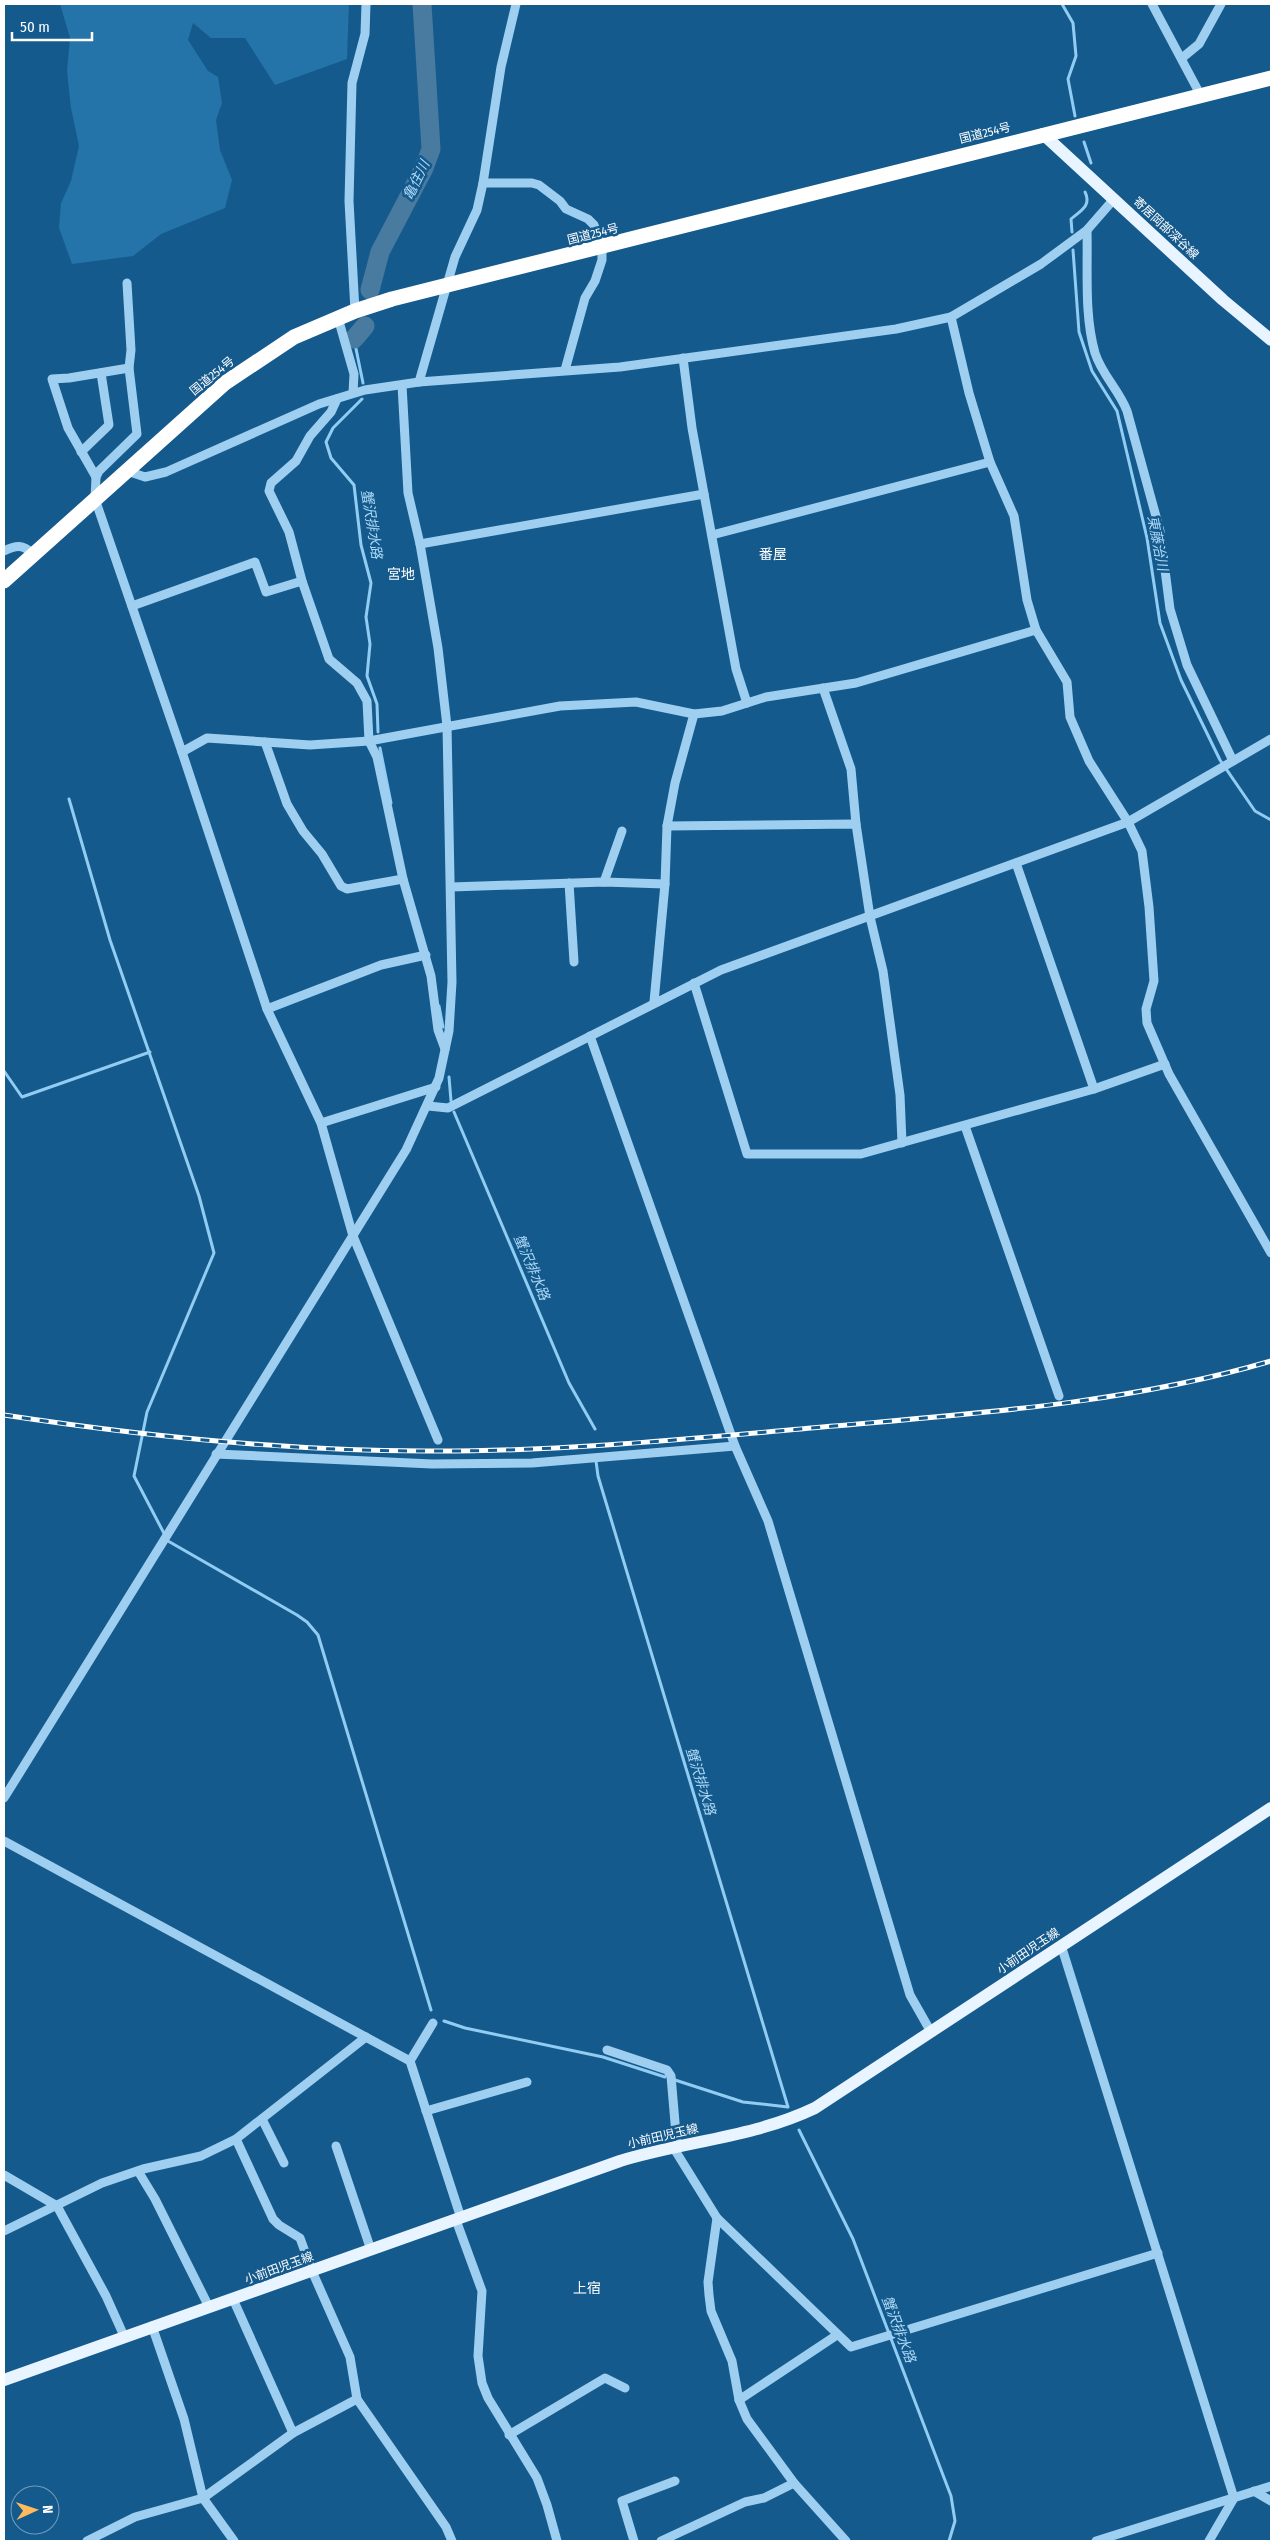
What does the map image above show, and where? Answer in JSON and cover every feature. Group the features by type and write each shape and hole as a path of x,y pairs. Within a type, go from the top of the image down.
{"highway":[{"name":"国道254号","path":"4,581 225,383 294,337 355,311 446,285 1271,78"}],"main road":[{"name":"寄居岡部深谷線","path":"1043,134 1223,300 1271,340"},
{"name":"小前田児玉線","path":"4,2380 620,2161 675,2146 736,2136 788,2121 814,2108 1271,1808"}],"street":[{"path":"355,311 349,201 352,83 365,34 366,4"},
{"path":"419,382 455,257 476,210 483,183 501,67 516,4"},
{"path":"1152,4 1201,96"},
{"path":"1182,58 1199,44 1222,4"},
{"path":"483,183 532,183 539,185 560,201 566,209 588,219 594,225 602,247 602,260 595,281 586,298 565,370"},
{"path":"127,471 145,477 166,472 259,430 353,393 419,382 620,366 683,358 896,329 951,317 1040,264 1086,230 1114,199"},
{"path":"1086,230 1090,331 1096,355 1107,378 1121,396 1127,411 1160,531 1170,609 1187,665 1233,761"},
{"path":"96,477 137,434 129,368 131,350 127,283"},
{"path":"951,317 969,393 990,462 1014,516 1027,600 1036,630 1067,682 1070,717 1089,761 1128,822 1142,851 1149,907 1154,981 1146,1009 1147,1023 1165,1064 1271,1253"},
{"path":"338,318 354,374 353,393"},
{"path":"683,358 704,494 736,669 747,703"},
{"path":"129,368 52,379 68,428 96,477 95,499 182,752 267,1009 321,1123 353,1236 438,1440"},
{"path":"81,452 109,425 101,373"},
{"path":"4,1798 406,1150 428,1106 446,1051 452,1008 447,726 440,658 420,544 408,493 402,385"},
{"path":"337,398 330,412 310,436 296,461 271,483 269,491 289,532 302,581 329,659 358,683 367,701 369,740 377,757 403,879 431,976 438,1030 446,1051"},
{"path":"712,535 990,462"},
{"path":"420,544 704,494"},
{"path":"4,551 18,546 26,547 33,554"},
{"path":"132,606 255,562 266,592 302,581"},
{"path":"182,752 206,738 310,745 369,740 560,706 636,702 694,714 722,711 766,697 856,683 1036,630"},
{"path":"823,688 851,769 856,824 870,917 883,971 900,1095 902,1143"},
{"path":"654,1002 665,884 667,826 694,714"},
{"path":"428,1106 448,1108 654,1002 721,970 1128,822 1271,739"},
{"path":"265,742 287,804 303,831 322,854 341,886 347,889 403,879"},
{"path":"667,826 856,824"},
{"path":"604,882 622,831"},
{"path":"1016,863 1094,1089"},
{"path":"451,887 569,882 665,884"},
{"path":"569,882 574,962"},
{"path":"267,1009 381,965 426,955"},
{"path":"694,983 747,1154 861,1154 1094,1089 1165,1064"},
{"path":"590,1036 735,1446 768,1521 910,1995 931,2032"},
{"path":"321,1123 436,1086"},
{"path":"965,1126 1060,1396"},
{"path":"216,1454 432,1464 532,1463 735,1446"},
{"path":"4,1841 410,2061 482,2291 478,2356 482,2383 488,2398 509,2435 536,2478 547,2505 557,2541"},
{"path":"1062,1945 1234,2498 1209,2541"},
{"path":"410,2061 433,2024"},
{"path":"4,2231 102,2183 138,2171 201,2156 236,2139 366,2037"},
{"path":"607,2050 667,2070 670,2076 675,2146 717,2218 851,2348 1158,2252"},
{"path":"426,2111 528,2082"},
{"path":"262,2119 284,2163"},
{"path":"236,2139 273,2219 300,2238 312,2271 350,2357 358,2399 446,2527 452,2541"},
{"path":"336,2146 371,2250"},
{"path":"138,2171 155,2199 209,2307"},
{"path":"4,2175 57,2206 106,2296 124,2336"},
{"path":"717,2218 708,2282 711,2312 732,2361 739,2400 747,2419 794,2483 846,2541"},
{"path":"233,2299 293,2433"},
{"path":"152,2326 182,2411 203,2498 234,2541"},
{"path":"739,2400 837,2335"},
{"path":"509,2435 605,2378 625,2388"},
{"path":"87,2541 135,2517 203,2498 293,2433 358,2399"},
{"path":"634,2541 622,2501 675,2481"},
{"path":"661,2541 745,2502 764,2498 794,2483"},
{"path":"1096,2541 1271,2486"},
{"path":"1254,2491 1271,2501"}],"shaded area":[{"path":"60,4 349,4 347,59 275,85 245,38 211,38 193,23 188,40 208,71 218,77 222,103 216,120 220,150 232,180 225,208 161,234 133,256 72,264 59,228 61,203 71,181 79,146 71,108 67,71 70,38"}],"waterway":[{"name":"亀住川","path":"370,290 380,252 424,168 431,149 422,4"},
{"path":"1062,4 1073,23 1076,56 1068,79 1075,116"},
{"path":"1084,142 1091,163"},
{"path":"1072,232 1071,219 1086,205 1087,197 1085,192"},
{"name":"東藤治川","path":"1073,250 1079,332 1092,371 1117,411 1147,538 1160,623 1181,680 1220,760 1255,811 1271,820"},
{"name":"亀住川","path":"354,339 365,326"},
{"name":"蟹沢排水路","path":"354,339 363,383"},
{"name":"蟹沢排水路","path":"362,399 333,428 326,442 331,458 354,485 361,545 371,583 366,617 370,644 367,676 377,704 378,732"},
{"name":"蟹沢排水路","path":"380,748 391,803"},
{"path":"69,799 110,940 199,1196 214,1253 147,1412 134,1476 168,1541 297,1615 307,1622 318,1635 431,2010"},
{"name":"蟹沢排水路","path":"439,1006 443,1027"},
{"path":"4,1071 22,1097 150,1052"},
{"name":"蟹沢排水路","path":"449,1077 451,1101"},
{"name":"蟹沢排水路","path":"454,1112 569,1383 595,1429"},
{"name":"蟹沢排水路","path":"596,1461 598,1476 788,2107 743,2102 675,2080"},
{"path":"444,2021 465,2028 603,2057 665,2077"},
{"name":"蟹沢排水路","path":"799,2130 853,2239 951,2496 955,2521 949,2541"}],"railway":[{"path":"4,1415 161,1436 319,1448 476,1451 579,1447 999,1411 1109,1397 1163,1387 1271,1361"}],"district":[{"name":"番屋","path":"773,554"},
{"name":"宮地","path":"401,574"},
{"name":"上宿","path":"587,2288"}]}
